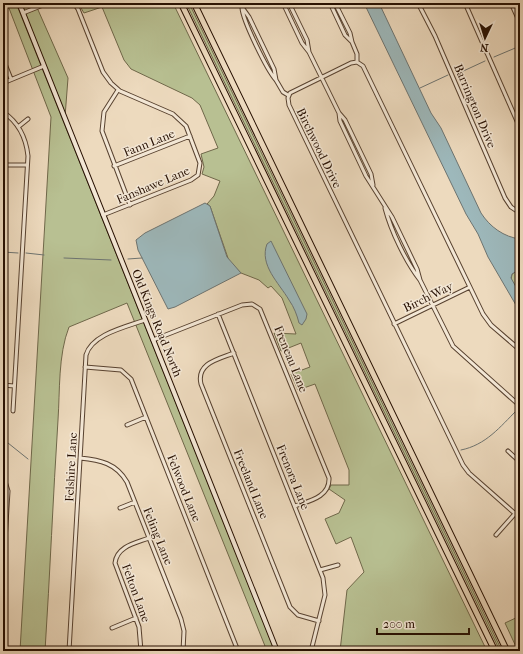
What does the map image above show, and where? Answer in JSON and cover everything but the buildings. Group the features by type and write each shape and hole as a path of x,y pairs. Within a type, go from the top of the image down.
{"highway":[{"path":"181,3 495,651"},
{"path":"194,3 507,651"}],"street":[{"name":"Old Kings Road North","path":"18,3 277,651"},
{"path":"22,13 48,3"},
{"name":"Fanshawe Lane","path":"74,3 78,9 104,74 118,90 173,114 184,124 200,161 200,169 197,176 186,182 103,215"},
{"path":"239,3 242,8 244,20 270,71 283,92 288,95"},
{"path":"283,3 302,43 309,52 339,113 345,120 371,174 373,185 385,208 388,219 448,338 455,348 520,406"},
{"path":"288,3 308,43 309,52"},
{"path":"330,3 346,35 352,42"},
{"path":"335,3 350,33 357,54 357,62 363,67 488,321 520,350"},
{"name":"Barrington Drive","path":"418,3 438,43 506,201 513,209 520,213"},
{"path":"465,3 520,128"},
{"path":"511,3 520,23"},
{"path":"3,59 11,79"},
{"name":"Birchwood Drive","path":"357,62 294,91 288,95 289,105 464,467 520,518"},
{"path":"3,83 44,66"},
{"path":"118,90 106,110 102,124 103,138 130,205"},
{"path":"3,112 18,126 26,145 27,165 13,411"},
{"path":"18,126 28,119"},
{"name":"Fann Lane","path":"114,166 190,136"},
{"path":"3,165 27,165"},
{"name":"Birch Way","path":"394,324 470,287"},
{"name":"Freneau Lane","path":"153,340 218,314 248,304 259,308 264,314 329,478 328,487 322,495 295,506"},
{"name":"Frenora Lane","path":"218,314 295,506 320,570 325,587 312,651"},
{"name":"Felshire Lane","path":"69,651 87,352 95,340 145,320"},
{"name":"Freeland Lane","path":"234,353 206,366 201,374 201,384 290,607 293,612 301,617 319,621"},
{"name":"Felwood Lane","path":"85,368 116,369 126,373 132,381 238,651"},
{"path":"3,385 14,386"},
{"path":"126,425 146,417"},
{"path":"508,451 520,462"},
{"name":"Feling Lane","path":"80,458 102,461 115,468 127,482 181,618 184,631 183,651"},
{"path":"3,475 8,491 3,574"},
{"path":"120,508 135,502"},
{"path":"496,535 520,508"},
{"name":"Felton Lane","path":"141,651 141,635 136,618 116,570 115,560 118,553 123,549 149,538"},
{"path":"320,570 338,565"},
{"path":"112,628 136,618"}],"green space":[{"path":"7,3 16,3 275,651 267,651 127,303 69,327 65,338 60,373 45,651 20,651 51,117"},
{"path":"20,3 35,3 68,78 65,117"},
{"path":"78,3 173,3 487,651 340,651 347,590 364,572 351,537 336,544 325,519 339,513 345,500 329,489 331,485 349,485 349,470 315,384 298,390 291,374 310,367 301,343 281,351 274,333 296,334 282,298 271,286 268,288 259,280 241,273 229,261 210,206 207,204 214,196 220,181 202,174 204,167 201,154 218,148 200,105 192,98 131,69 124,60 102,7 84,13"},
{"path":"186,3 189,3 502,651 500,651"},
{"path":"520,269 520,294 511,280 512,274"},
{"path":"520,616 520,651 518,651 505,623"}],"water":[{"path":"364,3 379,3 431,113 441,128 481,213 493,227 503,234 520,239 520,269 512,274 511,278 520,294 520,312 488,257 478,234 466,214"},
{"path":"205,203 210,206 227,257 241,273 175,307 168,309 138,250 136,240 145,233"},
{"path":"271,241 307,314 302,325 299,323 292,305 271,274 268,266 265,252 267,244"}],"waterway":[{"path":"494,57 520,46"},
{"path":"457,74 485,61"},
{"path":"420,88 448,75"},
{"path":"3,252 18,253"},
{"path":"26,253 44,255"},
{"path":"64,258 111,260"},
{"path":"128,259 142,258"},
{"path":"461,450 470,448 485,440 517,410"},
{"path":"3,439 28,459"}]}
